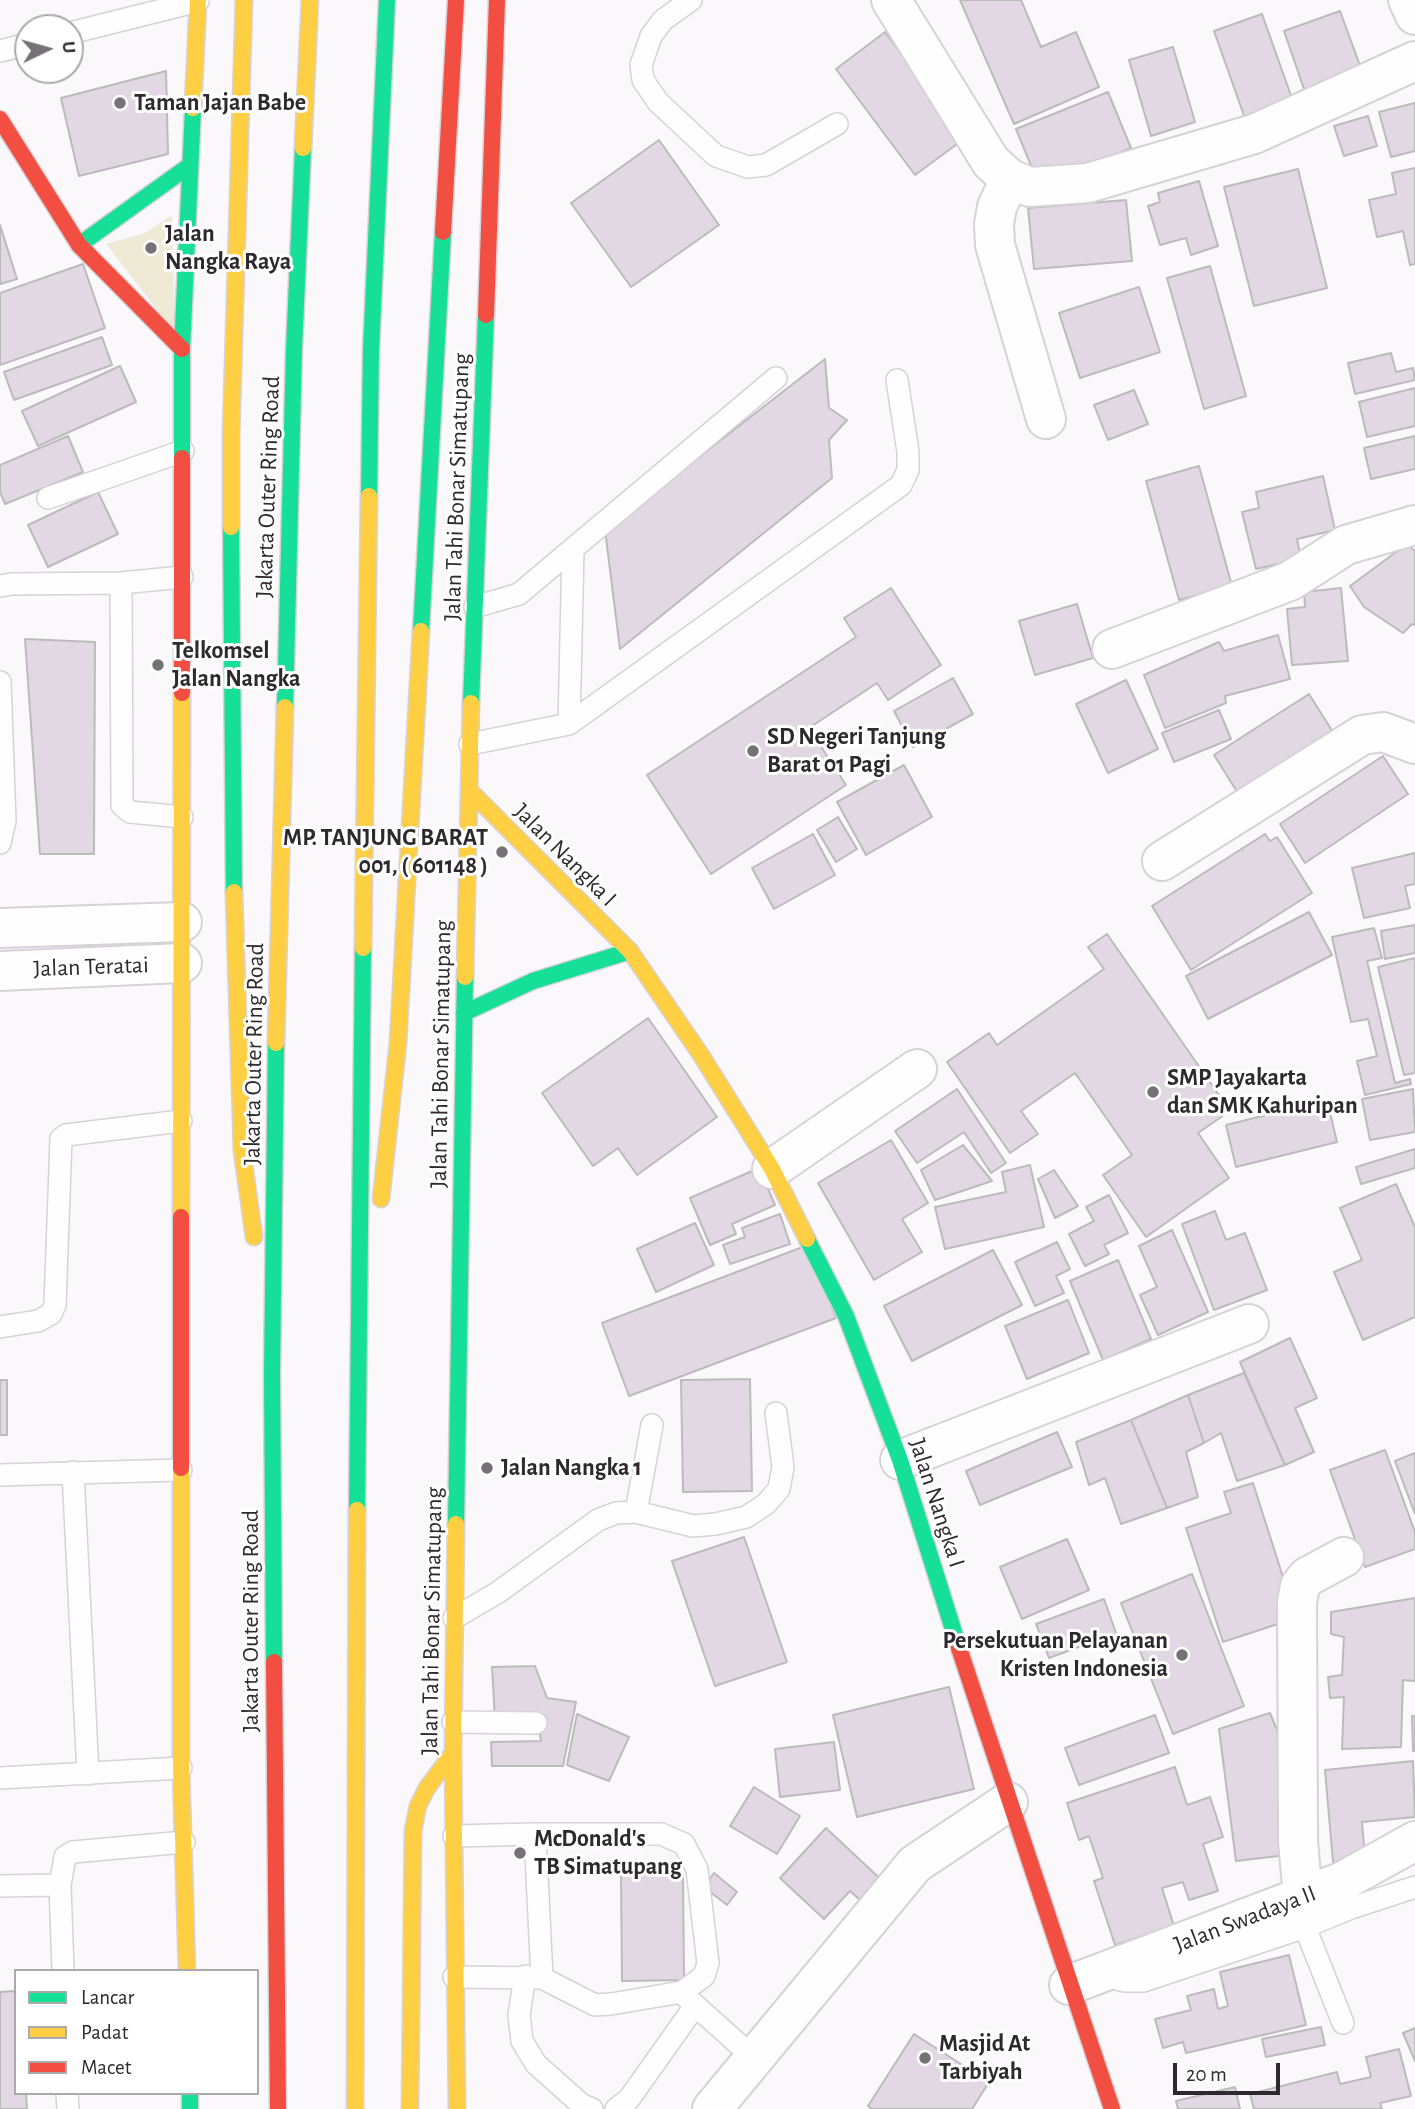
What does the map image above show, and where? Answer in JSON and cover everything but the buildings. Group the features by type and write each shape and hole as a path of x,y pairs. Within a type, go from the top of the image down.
{"main road":[{"path":"187,1969 181,1768 183,349 198,0"},
{"path":"244,0 231,435 233,957 242,1150 272,1374"},
{"name":"Jakarta Outer Ring Road","path":"278,2109 272,1374 275,1079 294,349 310,0"},
{"path":"355,2109 357,1374 371,350 387,0"},
{"path":"357,1374 389,1139 398,1042 456,0"},
{"name":"Jalan Tahi Bonar Simatupang","path":"457,2109 453,1722 464,1013 470,744 497,0"},
{"path":"0,119 79,245 183,349"},
{"path":"79,245 189,166"},
{"name":"Jalan Nangka I","path":"469,790 630,951 701,1055 772,1169 846,1316 900,1460 1008,1802 1085,1980 1112,2109"},
{"path":"464,1013 533,981 630,951"},
{"path":"410,2109 413,1830 427,1788 453,1752"}],"street":[{"path":"891,0 991,162 1010,179 1030,187 1088,183 1254,134 1415,61"},
{"path":"1408,0 1415,15"},
{"path":"1010,179 997,207 993,224 995,245 1045,419"},
{"path":"1112,649 1290,581 1346,545 1415,525"},
{"path":"1162,862 1362,734 1383,732 1415,744"},
{"name":"Jalan Teratai","path":"0,928 182,922"},
{"name":"Jalan Teratai","path":"0,971 182,963"},
{"path":"772,1169 917,1069"},
{"path":"900,1460 1249,1324"},
{"path":"1304,1912 1298,1841 1297,1602 1300,1586 1307,1577 1344,1557"},
{"path":"712,2109 915,1864 1008,1802"},
{"name":"Jalan Swadaya II","path":"1085,1980 1304,1912 1346,1895 1415,1841"}],"lane":[{"path":"84,29 198,0"},
{"path":"688,1 663,20 651,36 641,65 643,80 658,102 716,156 748,167 766,165 837,124"},
{"path":"475,607 519,594 776,378"},
{"path":"470,744 569,724 901,485 908,470 908,452 897,380"},
{"path":"48,498 183,451"},
{"path":"569,724 573,550"},
{"path":"0,586 11,583 121,583 182,578"},
{"path":"121,583 122,805 130,812 182,817"},
{"path":"0,682 5,821 0,843"},
{"path":"0,1327 38,1321 51,1314 55,1305 61,1139 66,1135 181,1121"},
{"path":"454,1618 496,1593 598,1520 615,1513 636,1512 693,1526 746,1517 766,1504 779,1489 783,1467 776,1413"},
{"path":"636,1512 652,1425"},
{"path":"0,1475 181,1470"},
{"path":"73,1472 88,1774"},
{"path":"453,1722 536,1723"},
{"path":"0,1778 181,1768"},
{"path":"535,1834 533,1977 519,2015 522,2040 536,2064 582,2105 592,2109"},
{"path":"454,1836 661,1834 684,1844 697,1869 708,1963 704,1976 629,2099 616,2109"},
{"path":"63,1969 60,1885 62,1863 73,1852 184,1842"},
{"path":"0,1886 60,1885"},
{"path":"1346,1895 1415,1887"},
{"path":"1304,1912 1343,2023"},
{"path":"454,1977 533,1977 595,2005 688,1999 755,2059"}],"shaded area":[{"path":"172,215 175,333 106,244 145,233"}],"traffic: fast":[{"path":"369,496 371,350 387,0"},
{"path":"182,458 182,349 193,108"},
{"path":"285,707 294,349 303,148"},
{"path":"79,245 189,166"},
{"path":"421,631 443,232"},
{"path":"471,703 486,315"},
{"path":"231,527 234,892"},
{"path":"357,1510 363,948"},
{"path":"464,1013 533,981 630,951"},
{"path":"456,1524 465,977"},
{"path":"274,1662 272,1374 276,1043"},
{"path":"807,1239 846,1316 900,1460 958,1645"},
{"path":"190,2095 190,2109"}],"traffic: slow":[{"path":"193,108 198,0"},
{"path":"231,527 231,435 244,0"},
{"path":"303,148 310,0"},
{"path":"363,948 369,496"},
{"path":"381,1199 398,1043 421,631"},
{"path":"181,1217 182,693"},
{"path":"465,977 471,703"},
{"path":"276,1043 285,707"},
{"path":"469,790 630,951 701,1055 772,1169 807,1239"},
{"path":"234,892 242,1150 254,1237"},
{"path":"181,1468 181,1768 187,1969"},
{"path":"355,2109 357,1510"},
{"path":"456,1524 453,1753 457,2109"},
{"path":"410,2109 413,1831 418,1806 427,1788 453,1753"}],"traffic: jam":[{"path":"443,232 456,0"},
{"path":"486,315 497,0"},
{"path":"0,119 79,245 182,349"},
{"path":"182,458 182,693"},
{"path":"181,1217 181,1468"},
{"path":"958,1645 1112,2109"},
{"path":"274,1662 278,2109"}],"place":[{"name":"Taman Jajan Babe","path":"120,103"},
{"name":"Jalan Nangka Raya","path":"151,248"},
{"name":"Telkomsel Jalan Nangka","path":"158,665"},
{"name":"SD Negeri Tanjung Barat 01 Pagi","path":"753,751"},
{"name":"MP. TANJUNG BARAT 001, ( 601148 )","path":"502,852"},
{"name":"SMP Jayakarta dan SMK Kahuripan","path":"1153,1092"},
{"name":"Jalan Nangka 1","path":"487,1468"},
{"name":"Persekutuan Pelayanan Kristen Indonesia","path":"1182,1655"},
{"name":"McDonald's TB Simatupang","path":"520,1853"},
{"name":"Masjid At Tarbiyah","path":"925,2058"}]}
